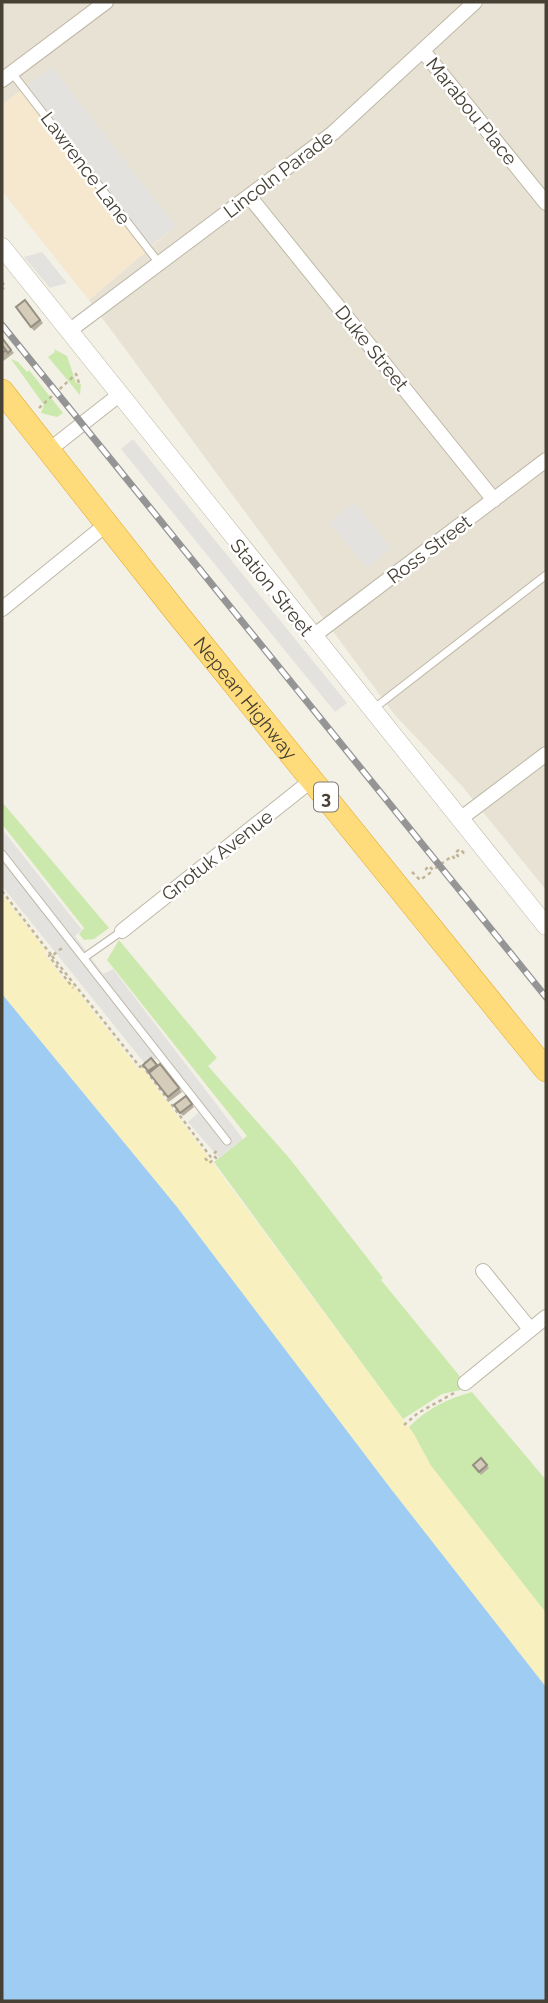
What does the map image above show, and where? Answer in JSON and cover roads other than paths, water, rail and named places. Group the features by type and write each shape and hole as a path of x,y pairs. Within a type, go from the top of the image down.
{"highway":[{"name":"Nepean Highway","path":"2,391 546,1070"}],"street":[{"path":"7,76 106,2"},
{"name":"Lincoln Parade","path":"69,331 333,133 475,2"},
{"name":"Marabou Place","path":"423,51 546,203"},
{"name":"Duke Street","path":"249,196 494,500"},
{"name":"Station Street","path":"2,247 546,926"},
{"path":"48,450 119,395"},
{"name":"Ross Street","path":"312,637 546,460"},
{"path":"2,609 108,523"},
{"path":"460,820 546,754"},
{"name":"Gnotuk Avenue","path":"122,930 312,780"},
{"path":"483,1271 530,1329"},
{"path":"465,1383 546,1317"}],"lane":[{"name":"Lawrence Lane","path":"7,76 159,264"},
{"path":"372,710 546,575"},
{"path":"2,854 227,1140"},
{"path":"85,957 122,930"}],"water":[{"path":"2,994 177,1207 391,1489 546,1687 546,2001 2,2001"}],"railway":[{"path":"2,325 546,997"}]}
